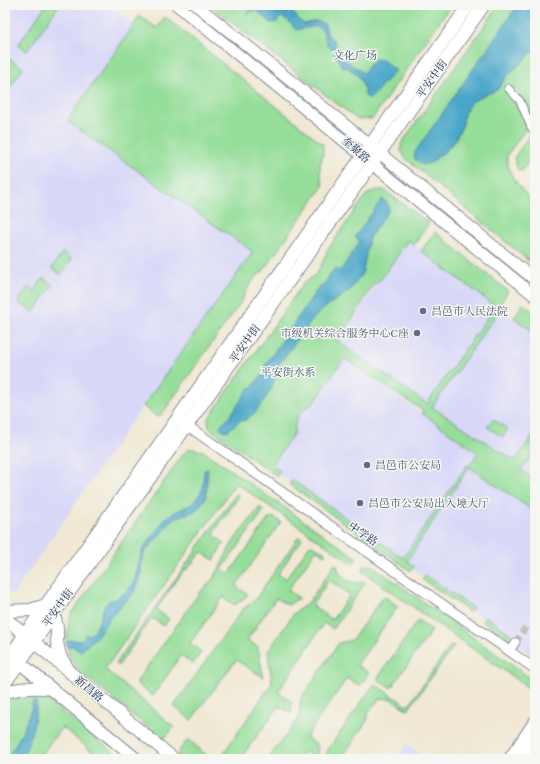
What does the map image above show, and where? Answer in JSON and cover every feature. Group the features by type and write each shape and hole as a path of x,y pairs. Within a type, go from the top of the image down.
{"main road":[{"name":"奎聚路","path":"177,5 368,155 535,296"},
{"name":"奎聚路","path":"196,5 287,77 368,155"},
{"name":"平安中街","path":"5,683 10,657 30,638 183,422 368,155 469,5"},
{"name":"平安中街","path":"368,155 379,154 484,5"},
{"name":"奎聚路","path":"379,154 535,280"},
{"path":"5,611 50,609 57,628 57,642 60,656 70,673"},
{"name":"新昌路","path":"5,618 174,759"},
{"path":"10,657 52,689 136,759"},
{"path":"5,692 37,687 52,689"},
{"path":"510,759 535,722"},
{"path":"522,759 535,741"}],"street":[{"path":"508,88 520,101 531,127 535,132"},
{"name":"中学路","path":"183,422 535,669"},
{"path":"510,651 516,642"}],"shaded area":[{"path":"5,5 108,5 316,163 123,434 13,595 5,589"},
{"path":"408,240 497,307 535,333 535,444 516,472 429,406 338,342 374,285 382,278"},
{"path":"344,358 478,453 469,467 535,513 535,657 512,641 513,639 270,468 294,433 298,416 314,403"},
{"path":"535,450 535,481 521,471"},
{"path":"407,744 428,759 396,759"}],"green space":[{"path":"46,5 59,5 27,51 18,45"},
{"name":"文化广场","path":"209,5 451,5 372,119 357,119"},
{"path":"499,5 535,5 535,112 530,114 516,88 508,95 513,99 526,123 526,129 507,155 507,163 513,178 535,206 535,266 405,158 401,151 401,144"},
{"path":"139,16 157,28 165,17 323,144 320,173 323,186 263,271 250,285 241,302 161,415 156,416 143,406 253,252 67,121"},
{"path":"5,56 23,68 5,94"},
{"path":"532,134 535,136 535,152 522,171 518,170 514,158"},
{"name":"平安街水系","path":"384,190 429,223 414,245 408,240 382,278 373,285 338,342 427,404 495,306 421,251 435,232 508,291 502,301 500,309 432,407 515,461 535,432 535,450 521,470 535,481 535,512 469,467 407,561 414,566 411,571 289,484 292,480 403,558 467,465 469,466 478,453 422,413 423,411 344,358 314,403 298,416 294,433 272,465 280,471 277,476 210,429 208,423 208,419 303,284 315,275 321,266 328,249 366,195 373,191"},
{"path":"63,252 72,259 61,275 52,268"},
{"path":"43,278 53,285 34,312 18,302 28,287 35,290"},
{"path":"523,304 535,313 535,333 514,318"},
{"path":"493,419 508,429 503,437 487,427"},
{"path":"189,449 203,451 357,558 353,564 236,483 105,669 174,727 163,740 78,669 70,658 66,642 69,621 72,613 184,453"},
{"path":"236,494 240,495 213,534 224,543 214,560 201,552 187,570 185,569 156,609 169,619 164,626 152,618 118,666 116,663"},
{"path":"260,507 263,510 262,513 222,569 229,574 269,518 273,517 281,522 236,586 248,595 235,605 223,597 190,643 201,652 193,664 181,655 153,696 137,684 137,681 200,592 210,582 231,545"},
{"path":"299,536 302,539 278,574 286,579 309,546 312,545 326,553 325,555 316,550 288,590 299,598 288,605 276,598 247,640 258,647 263,677 236,660 191,720 174,706 242,610 255,600"},
{"path":"335,564 343,577 347,580 365,583 333,629 324,623 278,692 292,702 291,713 279,706 240,759 226,759 223,754 272,683 268,652 294,613 308,603","holes":["329,580 350,595 332,620 312,605"]},
{"path":"365,565 373,566 530,678 530,689 362,571"},
{"path":"425,575 473,608 470,612 422,579"},
{"path":"384,596 398,606 357,665 369,673 360,686 347,678 306,737 318,746 316,759 305,751 299,759 268,759 299,718 300,700 339,643 352,640"},
{"path":"485,616 515,637 512,641 482,621"},
{"path":"418,620 432,630 391,688 377,679"},
{"path":"451,645 454,646 408,710 391,699 380,698 368,713 368,719 342,758 325,759 328,750 374,684 408,706"},
{"path":"27,693 41,695 122,759 101,759 62,727 38,759 5,759 5,703 15,697"},
{"path":"188,739 211,759 182,759 177,754"}],"water":[{"path":"257,5 270,5 277,13 285,13 291,10 304,24 316,21 325,24 327,34 335,42 335,46 339,49 344,58 363,73 375,59 384,60 388,65 395,69 395,72 370,99 365,96 359,77 351,70 341,66 334,50 327,45 323,31 317,26 296,30 284,18 280,17 277,22 271,23 256,10 246,14"},
{"path":"518,5 535,5 535,50 508,75 497,90 472,102 464,114 463,125 455,140 445,152 438,156 433,162 422,165 414,158 415,152"},
{"path":"382,199 388,204 389,210 369,238 363,271 360,277 350,290 326,307 314,318 276,368 275,378 271,389 255,413 244,421 241,420 227,431 224,431 219,427 228,419 250,387 252,388 266,369 264,367 319,287 322,287 335,268 340,271 360,241 355,237"},
{"path":"208,469 206,497 195,511 174,518 144,553 140,580 135,592 113,614 97,636 80,652 73,646 67,647 66,642 71,640 82,640 86,634 88,635 93,631 99,623 103,608 106,604 110,600 114,600 125,593 133,585 142,551 164,520 171,514 192,504 203,488 204,470"},
{"path":"33,700 37,701 32,731 21,759 5,759 15,746 23,731"}],"tunnel":[{"path":"516,642 527,625"}],"place":[{"name":"昌邑市人民法院","path":"423,311"},
{"name":"市级机关综合服务中心C座","path":"417,333"},
{"name":"昌邑市公安局","path":"367,465"},
{"name":"昌邑市公安局出入境大厅","path":"360,503"}]}
